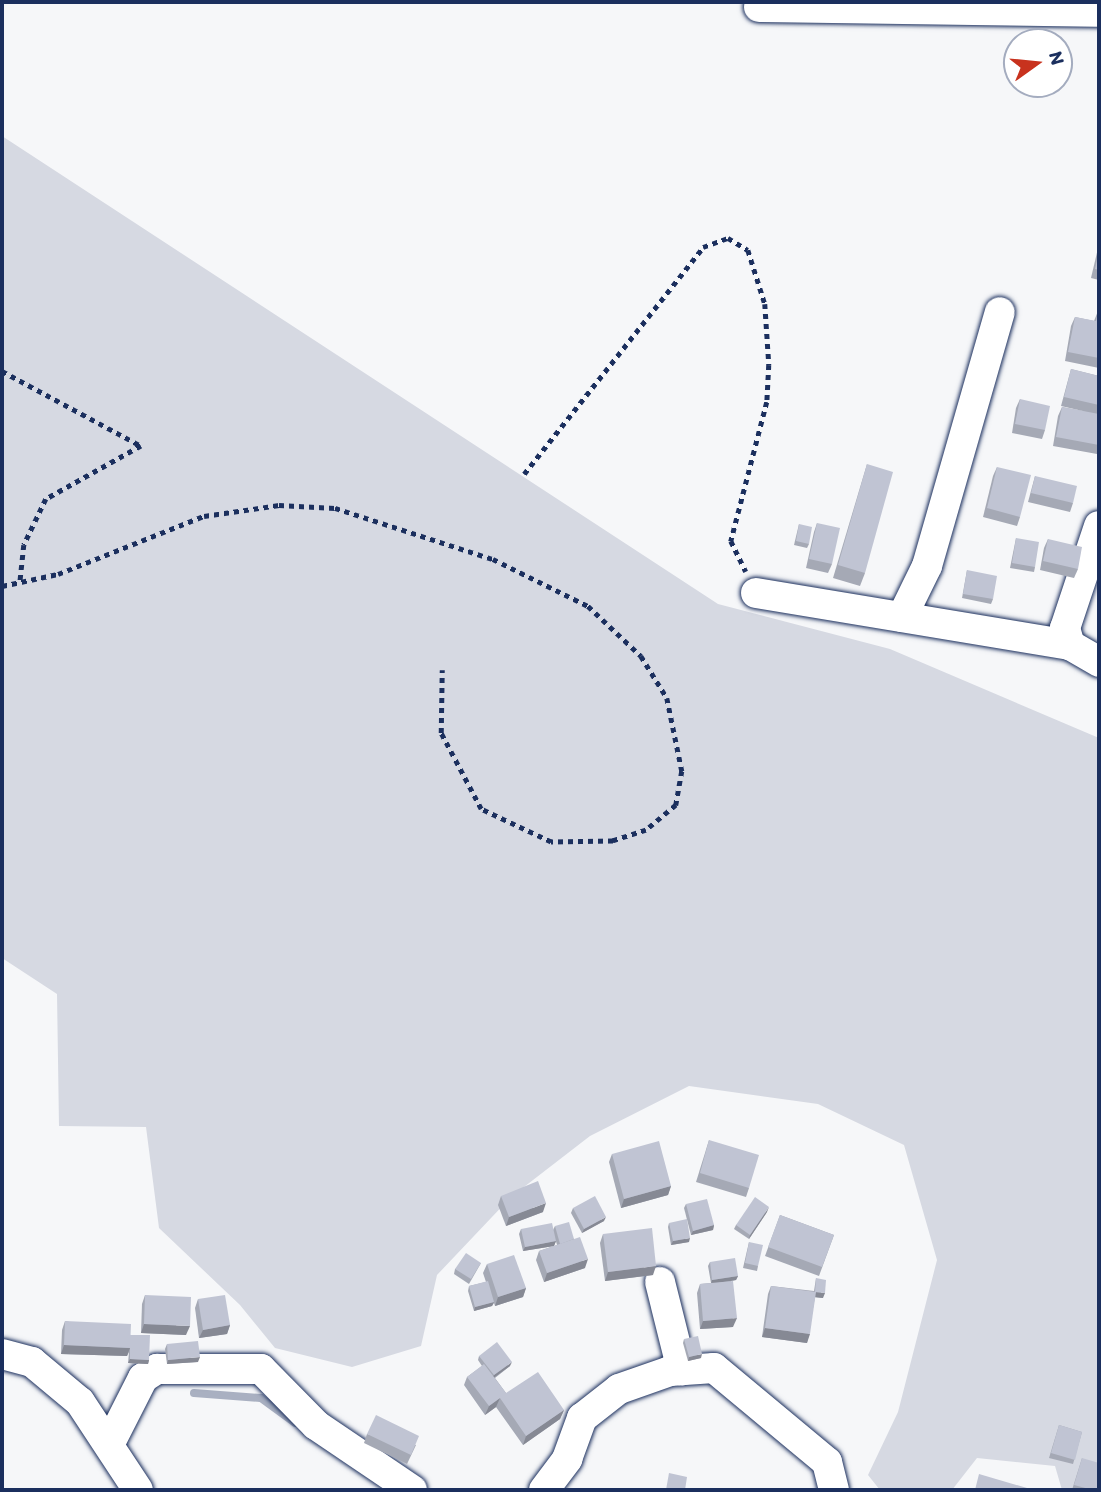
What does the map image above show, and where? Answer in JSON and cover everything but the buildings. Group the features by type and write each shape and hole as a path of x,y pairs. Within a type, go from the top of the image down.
{"street":[{"path":"759,6 1099,12"},
{"path":"902,617 927,566 1000,312"},
{"path":"1070,645 1065,628 1099,526"},
{"path":"756,593 1070,645 1099,662"},
{"path":"660,1282 682,1370"},
{"path":"2,1354 32,1362 80,1402 110,1443 138,1490"},
{"path":"110,1443 143,1378 157,1369 261,1368 316,1425 412,1490"},
{"path":"544,1490 567,1460 582,1418 619,1388 682,1370 714,1368 827,1462 834,1490"}],"path":[{"path":"524,474 703,247 728,238 748,250 765,304 767,401 731,541 756,593"},
{"path":"2,371 141,446 46,499 24,545 20,584"},
{"path":"2,586 20,584 204,516 279,505 335,508 493,559 588,606 641,656 667,698 681,771 676,805 646,830 613,841 576,842 551,842 481,810 440,733 442,670"}],"shaded area":[{"path":"2,136 718,604 890,649 1099,738 1099,1490 1062,1490 1055,1466 977,1458 952,1490 880,1490 868,1475 898,1412 937,1260 904,1145 818,1104 689,1086 590,1136 511,1197 437,1275 421,1346 352,1367 275,1348 240,1305 159,1228 146,1127 59,1126 57,994 2,958"}],"waterway":[{"path":"194,1393 261,1398 295,1423"}]}
